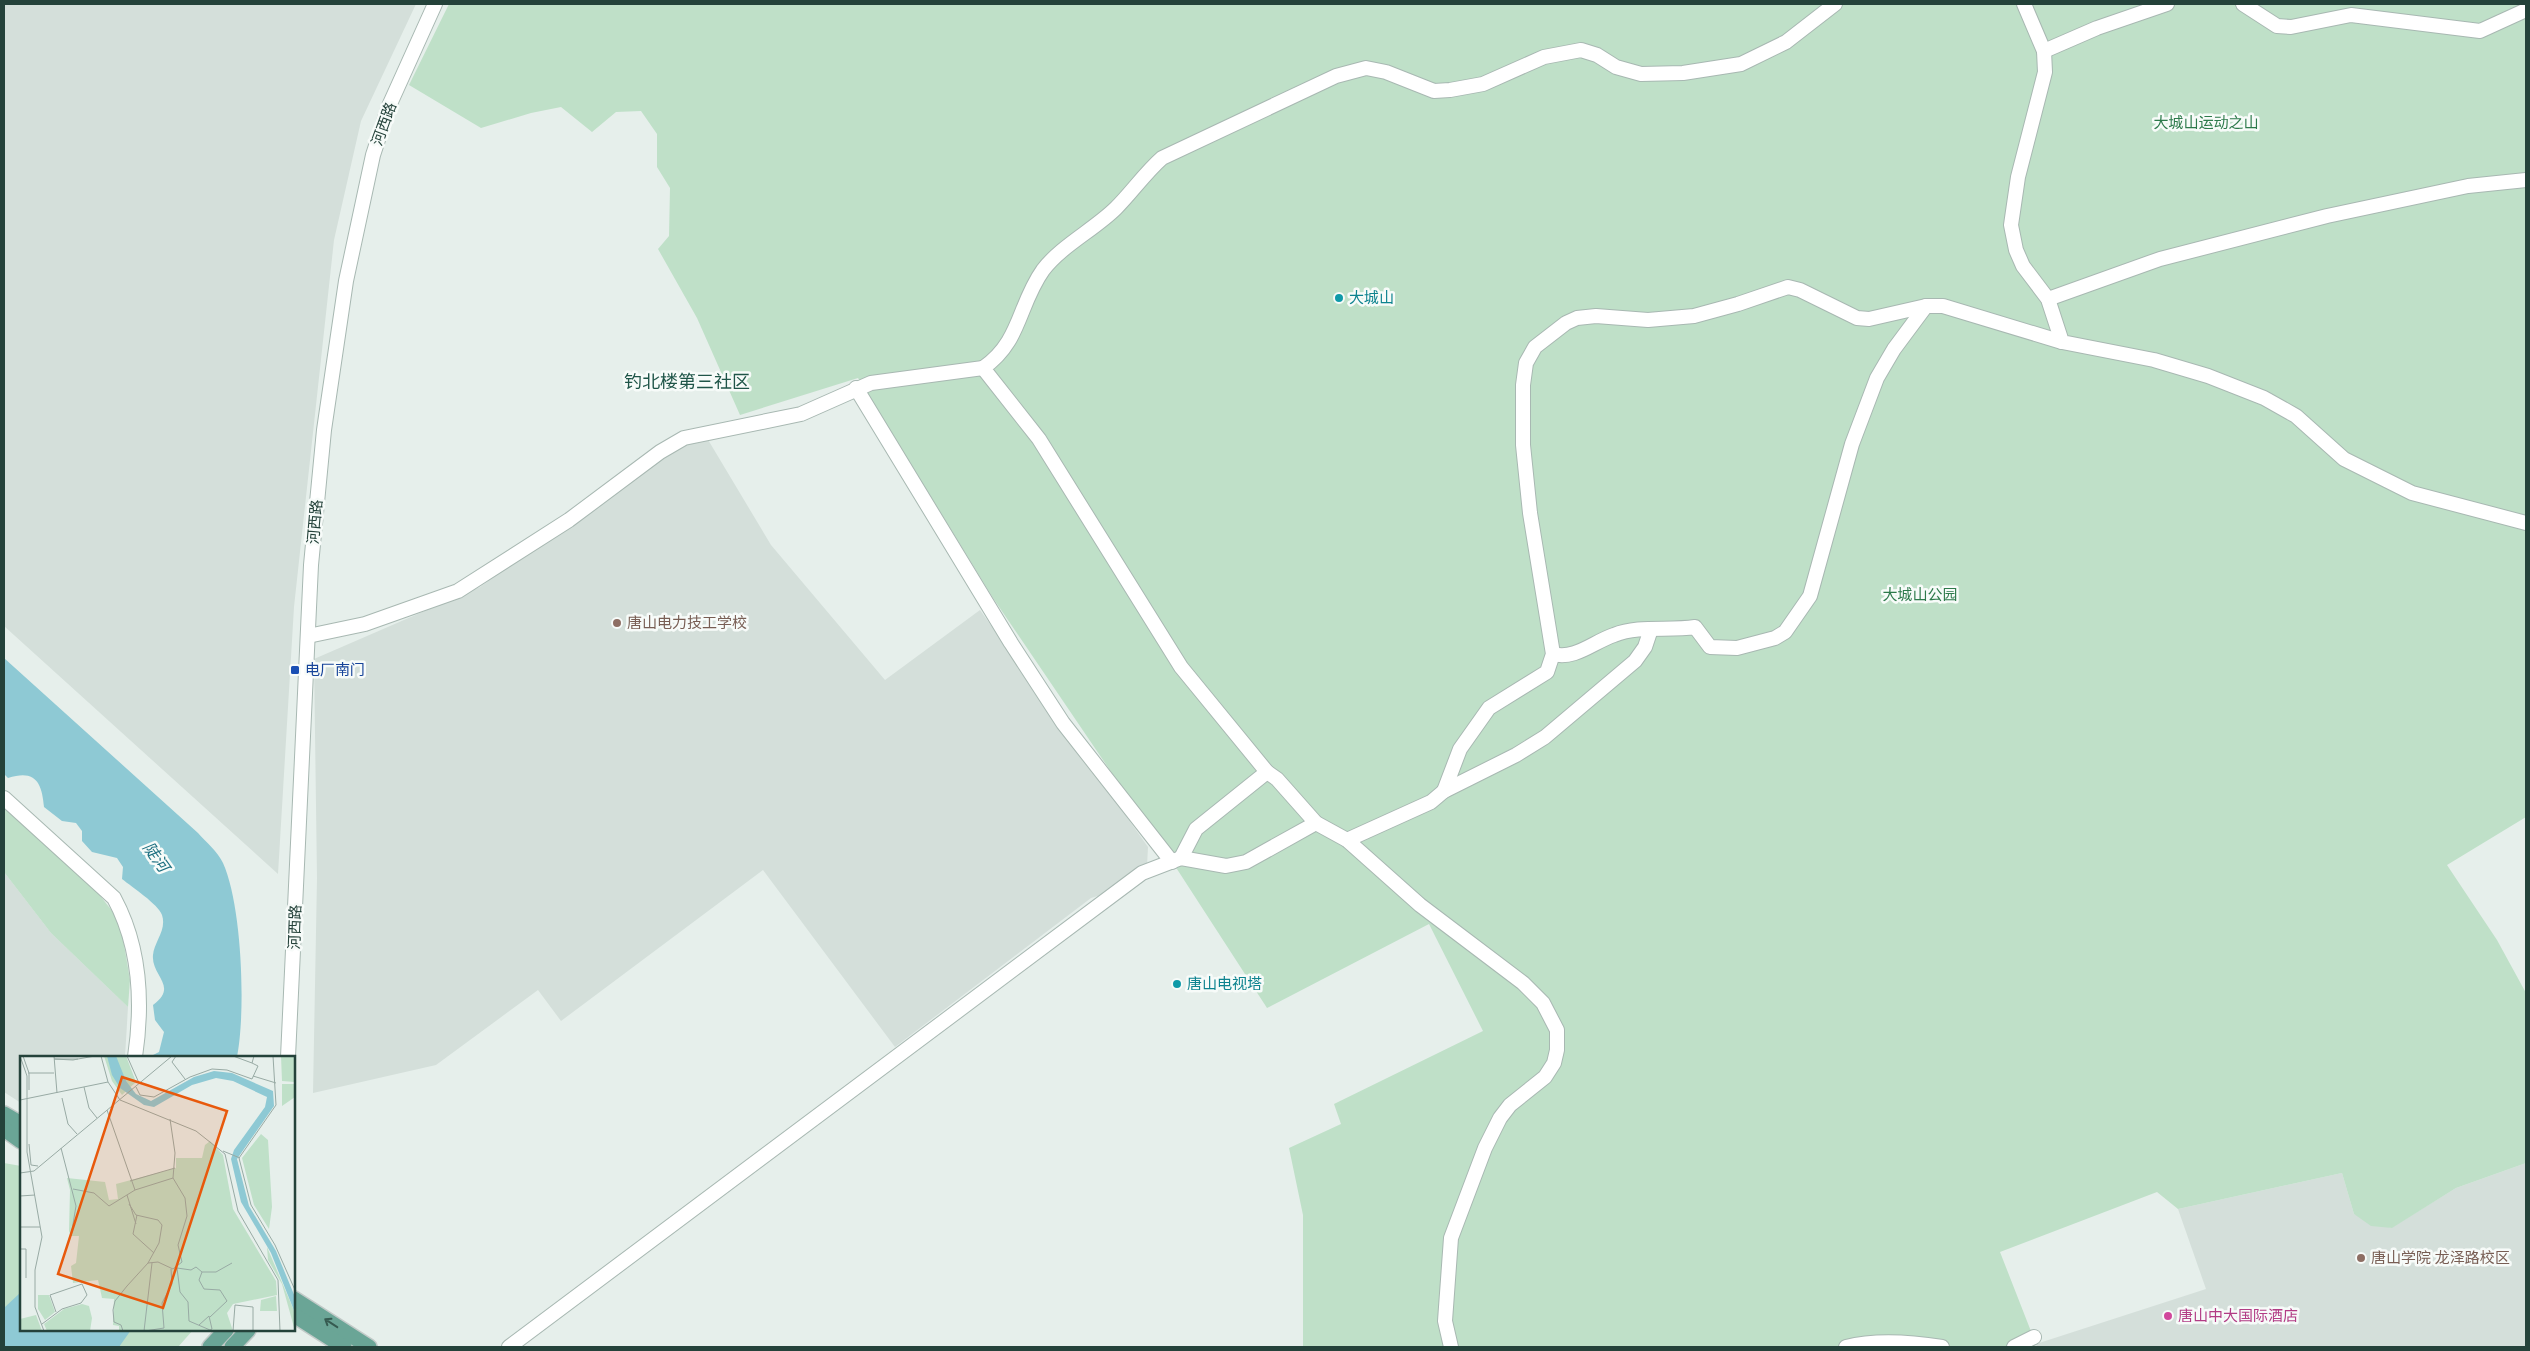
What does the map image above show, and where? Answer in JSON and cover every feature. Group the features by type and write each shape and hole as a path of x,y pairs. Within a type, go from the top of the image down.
{"main road":[{"path":"295,1300 369,1347"},
{"path":"295,1316 344,1347"},
{"path":"210,1347 225,1331"},
{"path":"232,1347 247,1331"}],"street":[{"name":"河西路","path":"288,1056 311,565 324,430 346,281 373,155 390,106 435,4"},
{"path":"308,636 365,624 458,591 569,520 660,452 684,438 800,414 856,388 871,384 983,368 998,358 1009,344 1029,296 1044,269 1116,208 1146,172 1162,158 1336,76 1366,68 1386,72 1434,91 1450,90 1483,84 1544,57 1582,50 1597,55 1616,67 1641,74 1693,71 1741,64 1786,42 1835,4"},
{"path":"2024,4 2044,50 2045,72 2018,177 2011,225 2016,250 2023,266 2048,298 2062,342"},
{"path":"2044,50 2097,28 2167,4"},
{"path":"2243,4 2277,26 2291,26 2351,16 2480,31 2526,10"},
{"path":"2048,298 2160,259 2326,216 2468,186 2526,180"},
{"path":"1444,791 1460,749 1489,708 1547,672 1553,654 1530,513 1523,445 1524,385 1526,363 1535,347 1566,323 1577,318 1596,316 1648,320 1694,316 1738,304 1788,287 1800,290 1863,319 1926,306 1943,306 2062,342 2154,360 2208,376 2264,398 2296,416 2344,459 2412,493 2526,523"},
{"path":"1553,654 1564,657 1614,634 1632,630 1695,628 1710,647 1737,648 1776,638 1785,632 1810,596 1852,444 1877,378 1894,349 1926,306"},
{"path":"983,368 1039,439 1181,666 1267,772 1278,779 1316,823 1348,840 1420,905 1523,983 1543,1003 1557,1030 1557,1050 1554,1063 1545,1077 1510,1105 1500,1118 1485,1148 1452,1238 1445,1321 1451,1347"},
{"path":"856,388 1006,635 1063,723 1176,860"},
{"path":"1348,840 1431,802 1444,791 1516,755 1545,737 1636,661 1645,647 1651,629"},
{"path":"1176,860 1196,830 1267,772"},
{"path":"4,798 114,898 125,918 138,976 139,1032 135,1056"},
{"path":"509,1347 1142,873 1176,860 1226,866 1246,862 1316,823"},
{"path":"2014,1347 2034,1337"},
{"path":"1846,1347 1864,1342 1917,1343 1942,1347"}],"shaded area":[{"path":"4,4 416,4 361,121 334,240 294,607 278,874 4,626"},
{"path":"701,428 771,545 885,680 980,610 1148,847 1147,866 1111,892 1091,898 895,1047 763,870 561,1021 538,990 436,1065 313,1093 317,878 314,659 480,587"},
{"path":"4,872 51,933 128,1007 125,1056 20,1056 20,1102 4,1092"},
{"name":"唐山学院 龙泽路校区","path":"2526,1163 2526,1347 2037,1347 2036,1344 2206,1289 2178,1209 2342,1173 2354,1214 2391,1228 2456,1188"}],"green space":[{"name":"大城山公园","path":"449,4 2526,4 2526,817 2447,865 2497,940 2526,993 2526,1163 2456,1188 2392,1228 2371,1226 2354,1214 2342,1173 2178,1209 2157,1192 2000,1252 2036,1344 2028,1347 1303,1347 1303,1215 1289,1148 1341,1124 1334,1104 1483,1031 1429,924 1267,1008 1175,866 993,598 858,378 740,415 697,318 658,249 669,236 670,188 657,167 657,134 641,111 616,112 592,132 561,107 531,113 481,128 409,85"},
{"path":"4,807 98,893 120,921 130,980 128,1007 51,933 4,872"},
{"path":"4,1163 20,1166 20,1331 192,1331 178,1347 4,1347"}],"water":[{"name":"陡河","path":"4,658 198,833 221,859 229,882 238,931 242,986 240,1037 237,1056 151,1056 159,1052 164,1032 155,1020 153,1005 164,992 164,986 153,962 154,950 163,926 160,911 122,879 123,867 117,858 92,852 82,841 82,831 76,823 62,821 44,807 39,784 35,780 25,775 8,778 4,774"},
{"path":"20,1293 20,1331 130,1331 119,1347 4,1347 4,1308"}],"place":[{"name":"大城山","path":"1339,298"},
{"name":"唐山电力技工学校","path":"617,623"},
{"name":"电厂南门","path":"295,670"},
{"name":"唐山电视塔","path":"1177,984"},
{"name":"唐山学院 龙泽路校区","path":"2361,1258"},
{"name":"唐山中大国际酒店","path":"2168,1316"}],"district":[{"name":"钓北楼第三社区","path":"687,381"}],"park label":[{"name":"大城山运动之山","path":"2206,123"}]}
